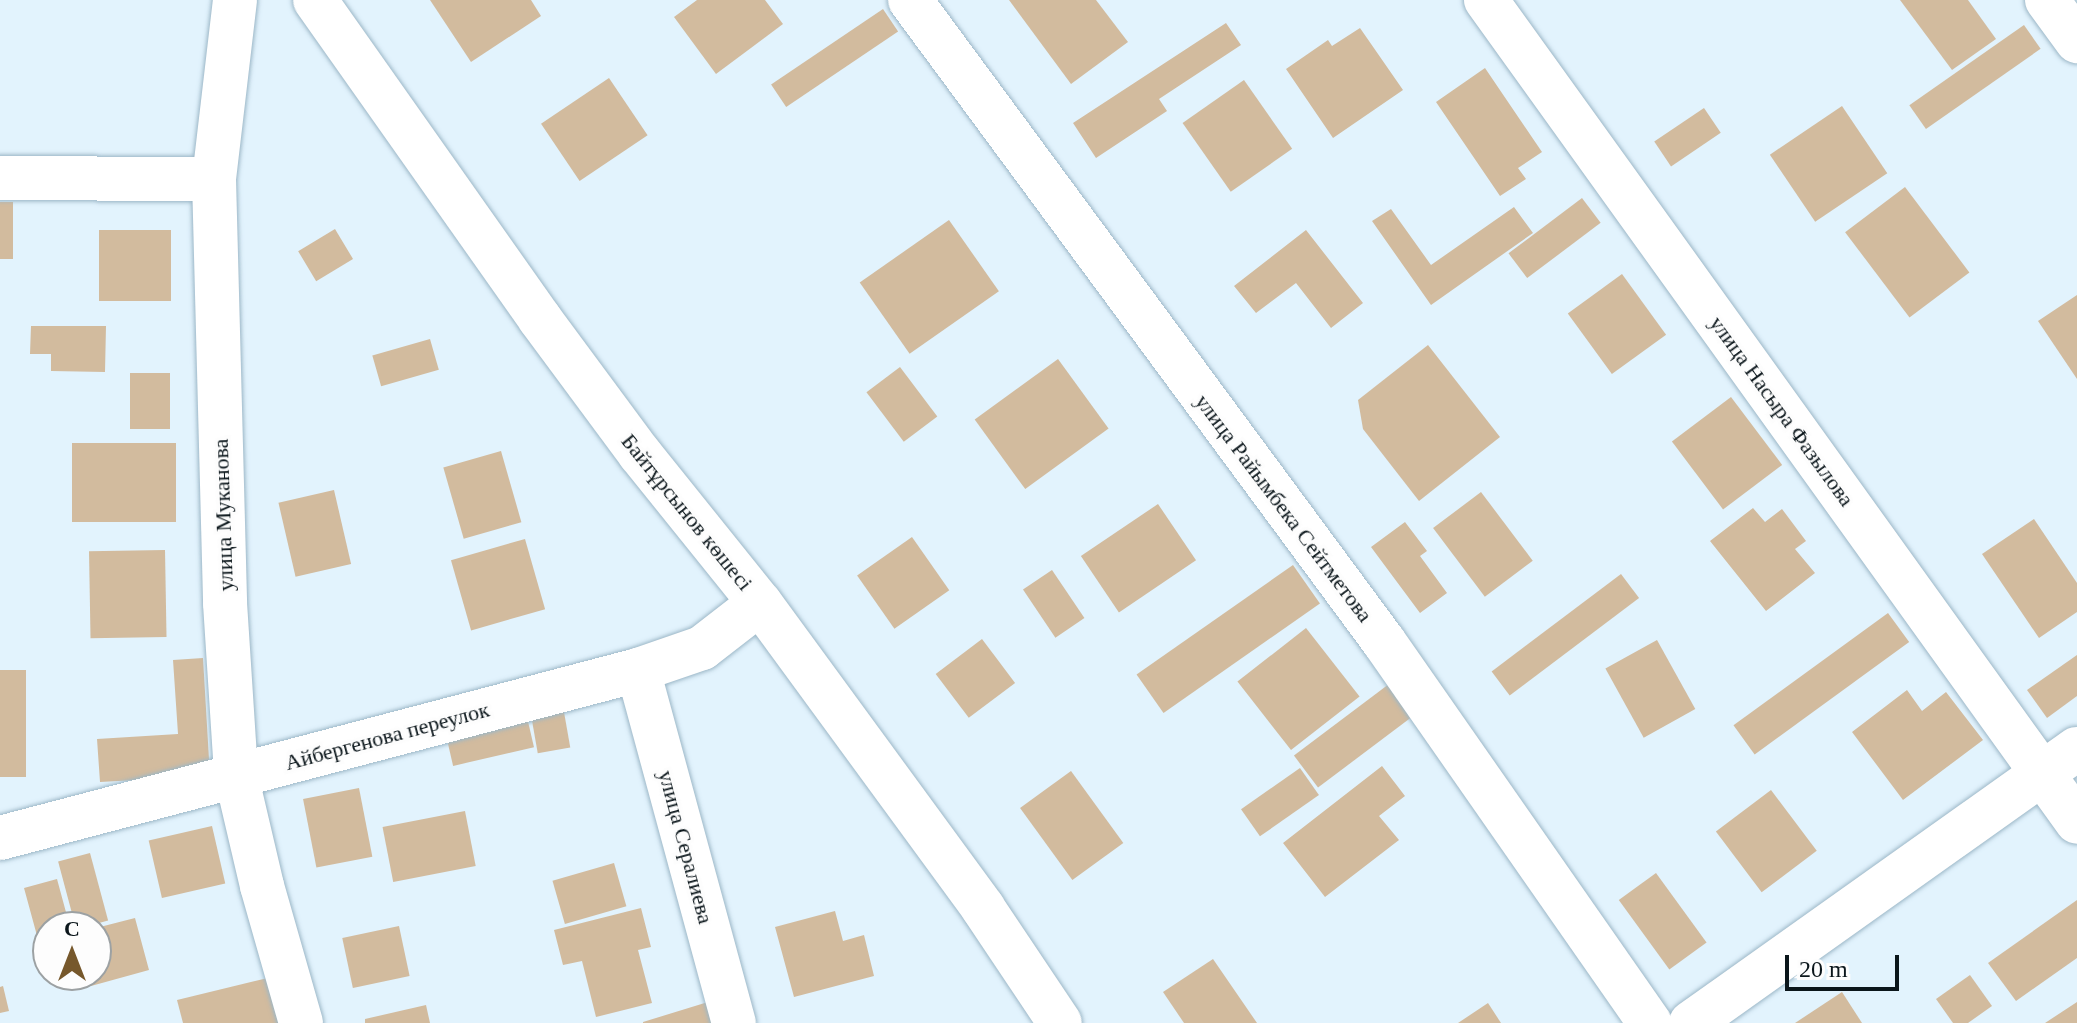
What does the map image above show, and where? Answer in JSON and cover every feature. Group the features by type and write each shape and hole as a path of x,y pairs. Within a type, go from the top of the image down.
{"street":[{"name":"улица Муканова","path":"235,0 214,179 225,603 236,775 262,886 301,1023"},
{"name":"Байтұрсынов көшесі","path":"315,0 640,454 760,603 983,908 1060,1023"},
{"name":"улица Райымбека Сейтметова","path":"910,0 978,97 1384,642 1650,1023"},
{"name":"улица Насыра Фазылова","path":"1486,0 2061,761 2077,822"},
{"path":"2047,0 2077,41"},
{"path":"0,178 214,179"},
{"name":"Айбергенова переулок","path":"0,838 638,670 702,648 760,603"},
{"name":"улица Сералиева","path":"638,670 734,1023"},
{"path":"1691,1023 2061,761"}],"building":[{"path":"430,0 531,0 541,16 471,62"},
{"path":"697,0 765,0 783,24 716,74 674,17"},
{"path":"1009,0 1096,0 1128,42 1071,84"},
{"path":"1900,0 1968,0 1996,39 1952,70"},
{"path":"883,9 898,31 786,107 771,84"},
{"path":"1226,23 1241,45 1159,99 1167,111 1096,158 1073,123"},
{"path":"2024,25 2041,49 1926,129 1909,105"},
{"path":"1360,28 1403,90 1333,138 1286,69 1328,40 1332,46"},
{"path":"1485,68 1542,152 1518,168 1526,179 1500,196 1436,102"},
{"path":"609,78 648,135 580,181 541,124"},
{"path":"1244,80 1292,149 1231,192 1183,123"},
{"path":"1842,106 1887,173 1815,222 1770,155"},
{"path":"1704,108 1721,133 1671,166 1654,142"},
{"path":"1905,187 1969,272 1909,318 1845,232"},
{"path":"1582,198 1601,223 1527,278 1509,253"},
{"path":"0,202 13,202 13,259 0,259"},
{"path":"1514,207 1533,233 1431,305 1372,221 1391,209 1431,265"},
{"path":"949,220 999,291 910,354 860,283"},
{"path":"335,229 353,259 316,281 298,251"},
{"path":"99,230 171,230 171,301 99,301"},
{"path":"1306,230 1363,303 1331,328 1296,283 1256,313 1234,286"},
{"path":"1622,274 1666,335 1612,374 1568,313"},
{"path":"2077,295 2077,379 2038,321"},
{"path":"31,326 106,326 105,372 51,371 51,354 30,354"},
{"path":"430,339 439,370 381,386 372,356"},
{"path":"1428,345 1500,437 1419,501 1363,429 1358,400"},
{"path":"1058,359 1109,429 1025,489 975,420"},
{"path":"900,367 937,417 904,442 866,392"},
{"path":"130,373 170,373 170,429 130,429"},
{"path":"1731,397 1782,465 1723,509 1672,442"},
{"path":"72,443 176,443 176,522 72,522"},
{"path":"501,451 521,522 464,539 443,468"},
{"path":"334,490 351,564 296,577 278,503"},
{"path":"1481,492 1533,561 1485,597 1433,528"},
{"path":"1158,504 1196,560 1119,612 1081,556"},
{"path":"1753,508 1765,522 1782,509 1806,541 1795,549 1815,573 1766,611 1710,541"},
{"path":"2034,519 2077,583 2077,612 2039,638 1982,554"},
{"path":"1405,522 1427,551 1420,556 1447,593 1420,613 1371,547"},
{"path":"912,537 949,590 894,629 857,575"},
{"path":"525,539 545,609 471,630 451,560"},
{"path":"165,550 167,637 91,638 89,551"},
{"path":"1293,565 1320,604 1164,713 1137,675"},
{"path":"1052,570 1084,618 1055,638 1023,590"},
{"path":"1621,574 1639,598 1510,695 1492,671"},
{"path":"1888,613 1909,642 1755,754 1733,725"},
{"path":"1306,628 1360,697 1291,750 1237,682"},
{"path":"982,639 1015,683 969,718 936,674"},
{"path":"1657,640 1695,709 1644,738 1605,669"},
{"path":"2077,655 2077,696 2047,718 2027,690"},
{"path":"203,658 210,776 100,782 97,739 178,734 173,660"},
{"path":"0,670 26,670 26,777 0,777"},
{"path":"1389,684 1413,716 1318,788 1294,756"},
{"path":"1907,690 1922,711 1946,692 1983,740 1903,800 1852,732"},
{"path":"564,712 570,747 538,753 532,718"},
{"path":"527,717 534,747 453,766 446,736"},
{"path":"1382,766 1405,796 1379,816 1399,840 1325,897 1283,843"},
{"path":"1300,768 1319,795 1260,836 1241,809"},
{"path":"1071,771 1123,843 1072,880 1020,808"},
{"path":"359,788 372,857 316,868 303,799"},
{"path":"1771,790 1817,851 1762,892 1716,832"},
{"path":"465,811 476,866 393,882 383,827"},
{"path":"212,826 225,883 162,898 149,841"},
{"path":"90,853 106,911 71,911 58,862"},
{"path":"614,863 626,906 565,924 552,881"},
{"path":"1656,873 1707,943 1669,970 1619,900"},
{"path":"57,879 66,911 32,911 32,917 24,888"},
{"path":"2077,900 2077,958 2016,1001 1988,963"},
{"path":"641,908 651,947 638,950 652,1003 596,1017 582,961 563,965 554,930"},
{"path":"835,911 843,941 864,935 874,976 794,997 775,927"},
{"path":"135,918 149,970 112,980 112,924"},
{"path":"399,926 410,976 353,988 342,938"},
{"path":"1213,959 1257,1023 1184,1023 1163,992"},
{"path":"1970,975 1992,1006 1968,1023 1953,1023 1936,999"},
{"path":"272,977 283,1023 183,1023 177,1000"},
{"path":"3,986 9,1011 0,1013 0,987"},
{"path":"1842,992 1862,1023 1795,1023"},
{"path":"708,1002 715,1023 643,1023 643,1022"},
{"path":"2077,1002 2077,1023 2045,1023"},
{"path":"1488,1003 1501,1023 1458,1023"},
{"path":"426,1005 430,1023 365,1023 365,1019"}]}
